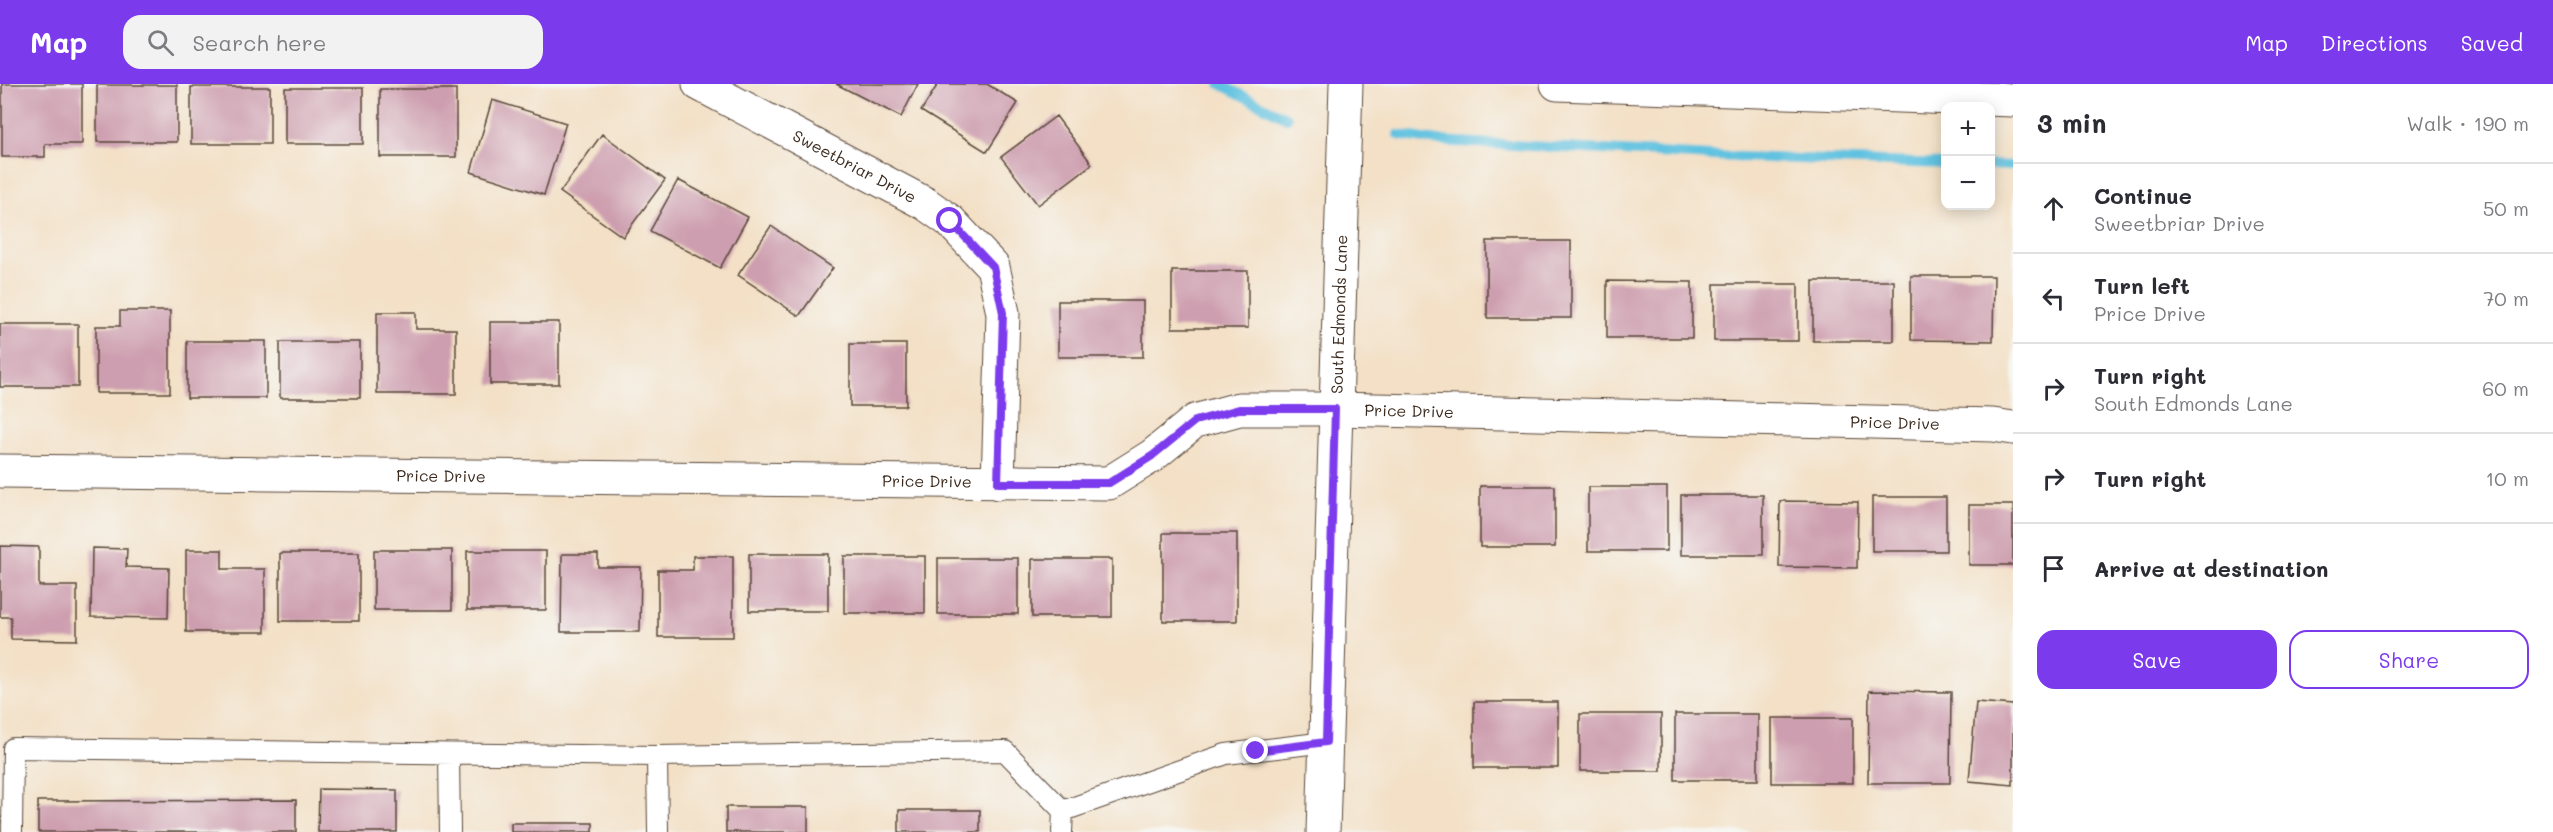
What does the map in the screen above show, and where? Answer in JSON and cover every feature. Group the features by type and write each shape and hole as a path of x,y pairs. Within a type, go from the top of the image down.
{"street":[{"name":"Sweetbriar Drive","path":"699,84 926,204 950,221 993,267 1003,313 998,483"},
{"name":"South Edmonds Lane","path":"1323,832 1346,84"},
{"path":"1557,84 1699,86 2013,100"},
{"name":"Price Drive","path":"0,471 1109,483 1152,456 1195,421 1239,409 1335,409 1992,425 2013,428"}],"lane":[{"path":"1062,811 1226,754 1326,742"},
{"path":"12,832 13,748 657,756 1005,751 1062,811 1062,832"},
{"path":"449,754 450,832"},
{"path":"657,756 658,832"}],"building":[{"path":"2,84 82,84 82,144 45,144 45,157 2,157"},
{"path":"836,84 918,84 901,117"},
{"path":"938,84 987,84 1018,103 987,152 921,111"},
{"path":"97,85 177,85 177,142 97,142"},
{"path":"191,87 270,87 270,144 191,144"},
{"path":"285,88 363,88 363,144 285,144"},
{"path":"380,89 456,89 456,157 380,157"},
{"path":"492,100 566,123 544,195 471,172"},
{"path":"1056,116 1092,164 1038,205 1001,157"},
{"path":"602,134 665,180 623,237 560,192"},
{"path":"678,180 748,217 720,268 650,231"},
{"path":"771,226 833,268 799,316 738,275"},
{"path":"1487,241 1571,241 1571,318 1487,318"},
{"path":"1172,271 1248,271 1248,328 1172,328"},
{"path":"1911,276 1994,276 1993,341 1911,340"},
{"path":"1607,281 1692,282 1692,338 1607,338"},
{"path":"1813,281 1894,281 1894,341 1813,341"},
{"path":"1714,284 1798,284 1798,341 1714,341"},
{"path":"1058,301 1143,301 1143,357 1058,357"},
{"path":"120,311 170,311 170,393 96,393 96,326 120,326"},
{"path":"377,312 416,312 416,329 456,329 456,394 377,394"},
{"path":"490,322 559,322 559,384 490,384"},
{"path":"0,324 78,324 78,387 0,387"},
{"path":"187,341 266,341 266,398 187,398"},
{"path":"280,342 360,342 360,398 280,398"},
{"path":"850,344 906,344 906,406 850,406"},
{"path":"1480,486 1555,486 1555,547 1480,547"},
{"path":"1588,487 1667,487 1667,551 1588,551"},
{"path":"1681,495 1763,495 1763,555 1681,555"},
{"path":"1872,497 1946,497 1946,551 1872,551"},
{"path":"1780,501 1858,502 1857,568 1779,567"},
{"path":"1969,505 2013,505 2013,565 1969,565"},
{"path":"1163,533 1237,533 1237,621 1163,621"},
{"path":"0,546 39,547 39,586 77,586 77,640 11,639 11,617 0,617"},
{"path":"92,548 127,549 126,567 169,568 168,618 91,617"},
{"path":"186,550 222,550 222,569 265,569 265,632 186,632"},
{"path":"374,550 452,550 452,610 374,610"},
{"path":"467,551 546,551 546,610 467,610"},
{"path":"280,553 359,553 359,621 280,621"},
{"path":"562,554 598,554 598,567 641,567 640,632 561,632"},
{"path":"749,554 828,554 828,611 749,611"},
{"path":"693,556 733,556 733,637 658,637 658,570 693,570"},
{"path":"844,556 925,556 925,613 844,613"},
{"path":"938,558 1018,558 1018,614 938,614"},
{"path":"1032,559 1112,559 1112,617 1032,617"},
{"path":"1869,691 1951,692 1950,783 1868,783"},
{"path":"1474,702 1558,702 1558,768 1474,768"},
{"path":"1976,702 2013,705 2013,785 1969,781"},
{"path":"1580,714 1661,714 1661,771 1580,771"},
{"path":"1675,714 1758,714 1758,780 1675,780"},
{"path":"1772,718 1853,718 1853,783 1772,783"},
{"path":"319,789 397,790 397,832 318,832"},
{"path":"296,800 296,832 38,832 38,801"},
{"path":"726,807 808,807 808,832 726,832"},
{"path":"899,810 980,810 980,832 899,832"},
{"path":"511,823 593,823 593,832 511,832"}],"waterway":[{"path":"1220,84 1287,118"},
{"path":"1398,135 1438,141 1711,156 1941,164"},
{"path":"1995,165 2013,166"}],"route":[{"path":"950,221 993,267 1003,313 998,483 1109,483 1152,456 1195,421 1239,409 1335,409 1326,742 1256,751"}]}
